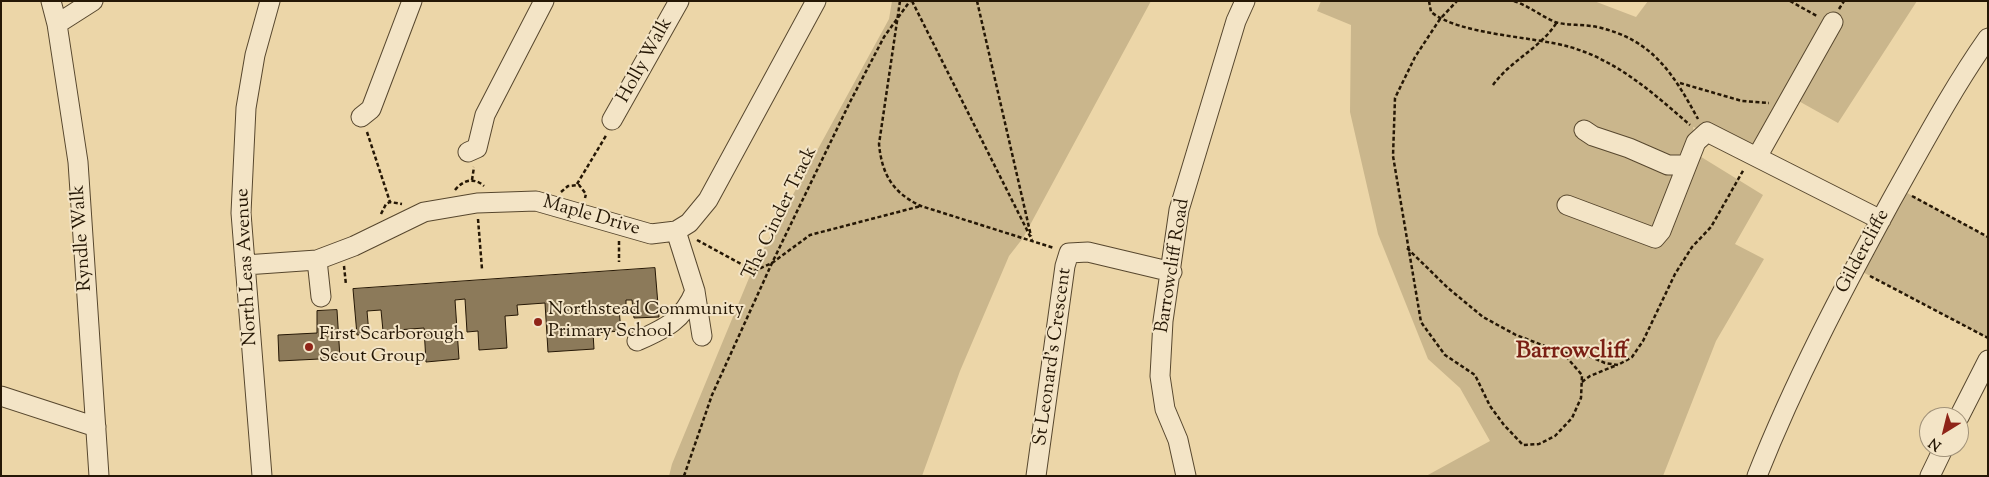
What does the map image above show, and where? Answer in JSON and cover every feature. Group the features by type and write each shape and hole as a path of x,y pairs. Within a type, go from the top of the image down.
{"street":[{"name":"Ryndle Walk","path":"51,1 57,24 78,162 99,476"},
{"path":"57,24 93,1"},
{"name":"North Leas Avenue","path":"262,476 241,213 246,108 254,55 270,1"},
{"path":"361,116 371,109 412,1"},
{"path":"468,152 477,148 485,115 544,1"},
{"name":"Holly Walk","path":"612,120 679,1"},
{"path":"702,336 682,227 708,200 816,1"},
{"name":"Barrowcliff Road","path":"1186,476 1178,440 1165,409 1160,376 1163,321 1180,210 1236,22 1245,1"},
{"path":"1755,156 1833,23"},
{"name":"Gildercliffe","path":"1757,476 1784,408 1819,335 1932,128 1988,38"},
{"path":"1584,130 1593,136 1629,148 1668,165 1686,166"},
{"path":"1567,205 1655,238 1661,231 1696,142 1707,132 1881,220"},
{"name":"Maple Drive","path":"245,265 316,260 354,246 424,212 477,203 536,201 651,234 682,227"},
{"name":"St Leonard's Crescent","path":"1036,476 1065,266 1069,253 1088,252 1172,272"},
{"path":"316,260 321,297"},
{"path":"637,341 663,329 681,316 689,306 695,291"},
{"path":"1964,407 1988,360"},
{"path":"1,396 96,427"},
{"path":"1930,476 1939,457"}],"path":[{"path":"900,1 879,144 880,158 894,187 905,198 921,206 1069,253"},
{"path":"911,1 1032,240"},
{"name":"The Cinder Track","path":"684,476 712,395 772,263 850,102 884,37 911,1"},
{"path":"977,1 1032,240"},
{"path":"1429,1 1431,12 1452,25 1570,47 1604,59 1638,81 1693,127 1707,132"},
{"path":"1458,1 1440,19 1415,57 1395,98 1393,156 1421,322 1445,355 1476,375 1490,406 1504,425 1523,445 1539,444 1555,436 1572,418 1581,398 1582,375 1563,353"},
{"path":"1514,1 1557,22 1596,26 1630,39 1659,60 1678,83 1707,132"},
{"path":"1790,1 1833,23"},
{"path":"1493,85 1510,66 1542,41 1557,22"},
{"path":"1678,83 1760,104 1782,100 1793,94"},
{"path":"361,116 390,202"},
{"path":"577,184 612,120"},
{"path":"1582,382 1590,376 1618,365 1632,357 1643,341 1675,274 1692,247 1711,227 1755,156"},
{"path":"1898,188 1988,237"},
{"path":"477,203 482,269"},
{"path":"682,227 695,239 754,271 772,263 810,235 921,206"},
{"path":"618,225 619,262"},
{"path":"1407,248 1448,288 1483,317 1516,335 1563,353 1584,354 1605,363 1618,365"},
{"path":"1855,268 1988,338"}],"shaded area":[{"path":"892,1 1151,1 1023,238 1009,256 960,371 922,476 669,476 672,464 754,266 889,19"},
{"path":"1321,1 1594,1 1636,17 1648,1 1917,1 1838,123 1795,99 1764,151 1693,127 1698,155 1763,195 1735,244 1764,259 1716,341 1663,476 1426,476 1490,441 1460,388 1428,359 1378,234 1350,112 1351,25 1317,11"},
{"path":"1898,188 1988,237 1988,338 1855,268"}],"building":[{"path":"655,268 659,317 634,318 632,300 626,300 626,308 619,309 621,331 593,333 594,349 548,352 545,303 517,305 518,315 505,316 507,348 479,350 478,331 467,332 465,299 455,300 459,359 426,362 424,328 383,331 381,310 367,311 369,334 357,335 353,289"},
{"name":"First Scarborough Scout Group","path":"337,310 340,358 279,361 278,335 317,333 317,311"}],"place":[{"name":"Northstead Community Primary School","path":"538,322"},
{"name":"First Scarborough Scout Group","path":"309,347"}],"district":[{"name":"Barrowcliff","path":"1572,353"}]}
